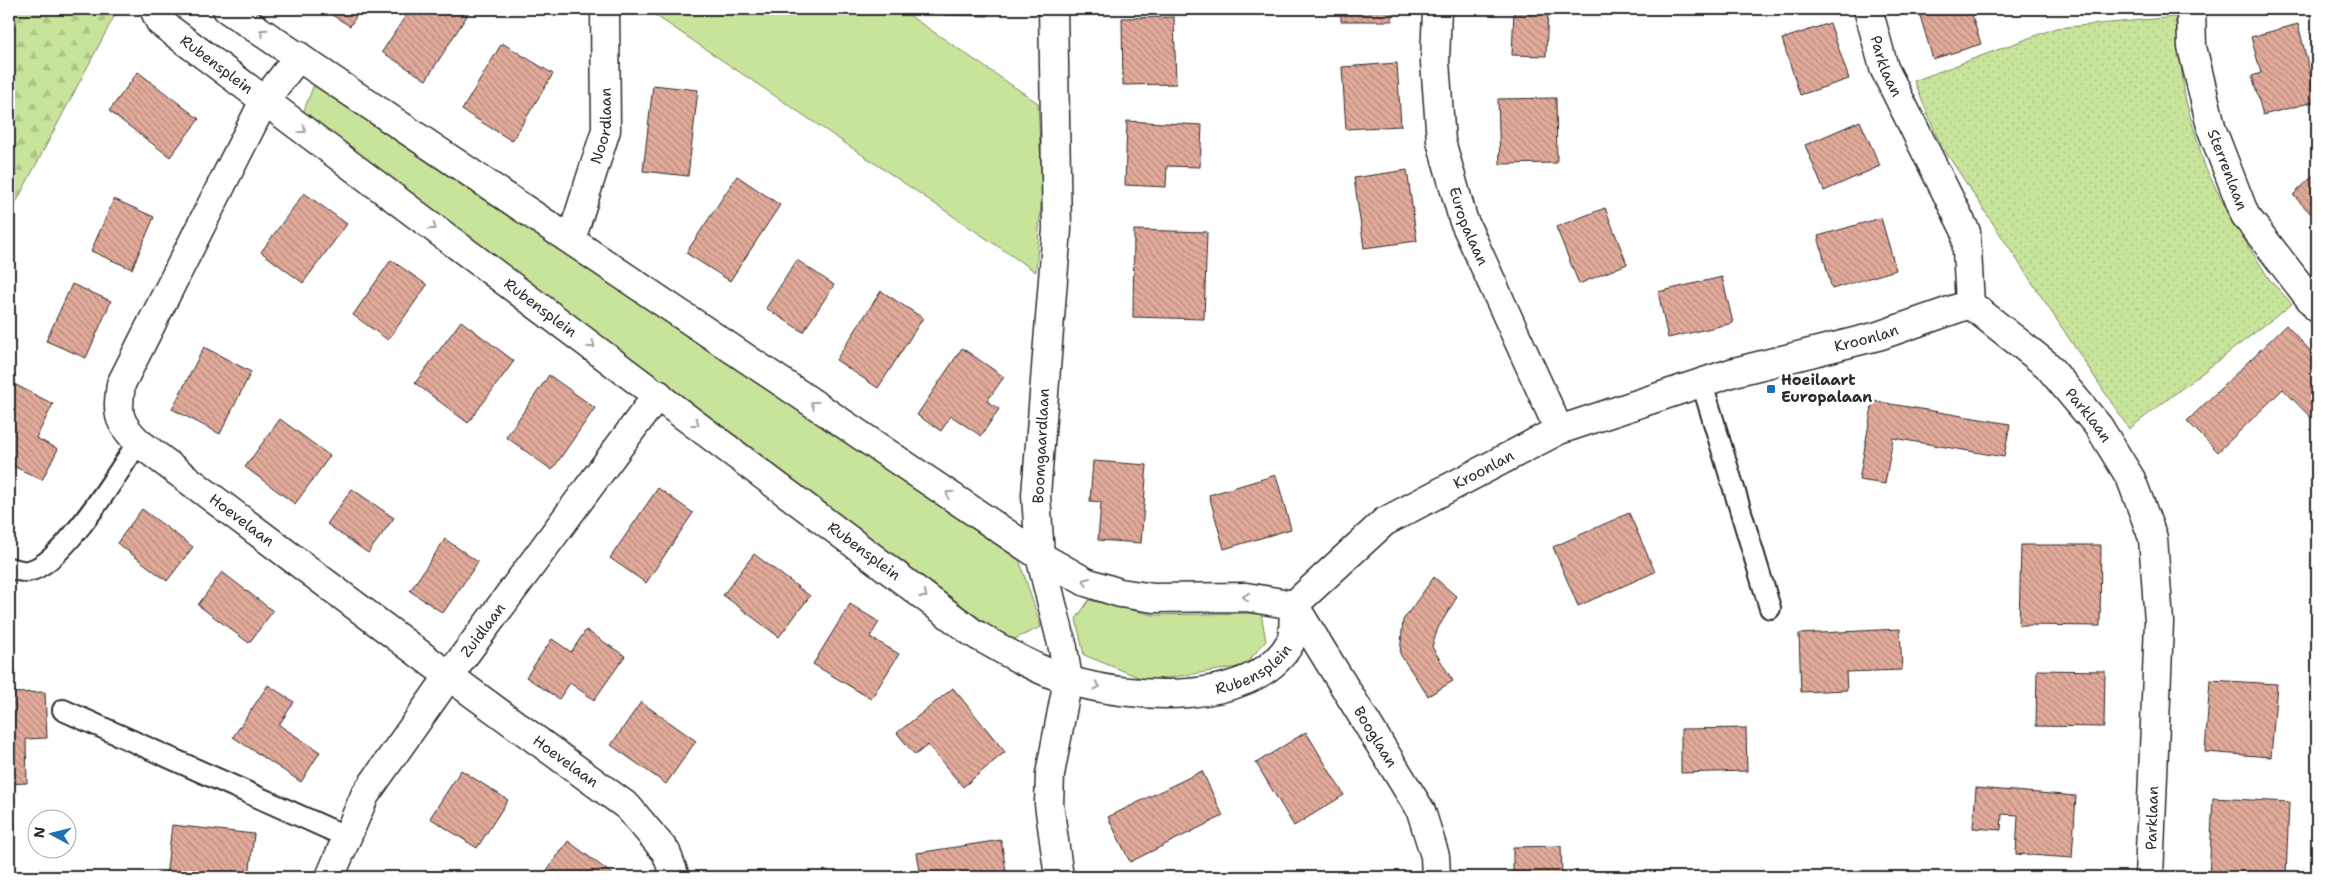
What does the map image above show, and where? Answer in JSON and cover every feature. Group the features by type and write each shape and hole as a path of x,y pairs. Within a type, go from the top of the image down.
{"street":[{"name":"Rubensplein","path":"154,9 160,22 264,101 658,394 973,633 1017,658 1068,680 1134,694 1173,695 1204,691 1242,681 1273,665 1292,641 1294,605"},
{"path":"227,9 1040,556 1086,582 1120,593 1154,598 1246,597 1294,605"},
{"name":"Noordlaan","path":"571,240 606,130 605,9"},
{"name":"Boomgaardlaan","path":"1053,9 1057,229 1036,495 1040,556 1063,648 1068,680 1050,774 1050,804 1059,877"},
{"name":"Europalaan","path":"1436,9 1435,62 1441,141 1463,219 1559,430"},
{"name":"Parklaan","path":"1868,9 1884,68 1966,232 1970,304 2047,365 2099,427 2131,479 2153,538 2159,622 2149,877"},
{"name":"Sterrenlaan","path":"2191,9 2192,47 2212,130 2245,215 2317,308"},
{"name":"Hoevelaan","path":"299,56 264,101 121,384 118,407 123,427 138,442 449,676 628,807 666,852 675,877"},
{"name":"Kroonlan","path":"1294,605 1384,522 1559,430 1734,372 1878,336 1970,304"},
{"name":"Zuidlaan","path":"330,877 365,796 449,676 658,394"},
{"name":"Booglaan","path":"1294,605 1421,811 1435,856 1436,877"}],"lane":[{"path":"1702,383 1770,608"},
{"path":"9,568 28,571 50,560 82,524 138,442"},
{"path":"63,710 347,837"}],"green space":[{"path":"9,9 118,9 9,216"},
{"path":"646,9 900,9 1038,103 1042,190 1036,272"},
{"path":"2175,17 2185,98 2205,167 2233,222 2270,280 2292,304 2129,429 1939,142 1914,81 2056,28"},
{"path":"315,82 1019,559 1041,627 1010,641 302,115"},
{"path":"1089,600 1154,615 1261,613 1266,641 1244,666 1148,681 1084,655 1076,619"}],"building":[{"path":"322,9 361,9 350,26"},
{"path":"410,9 466,9 470,11 426,80 382,52"},
{"path":"943,9 988,9 988,16 943,15"},
{"path":"1341,9 1392,9 1392,21 1341,21"},
{"path":"1514,9 1548,9 1546,56 1512,55"},
{"path":"1918,9 1970,9 1981,44 1933,59"},
{"path":"1174,17 1176,84 1123,85 1122,18"},
{"path":"1830,23 1849,79 1800,95 1782,39"},
{"path":"2298,24 2317,101 2263,115 2252,76 2261,73 2251,37"},
{"path":"502,43 553,74 512,141 462,110"},
{"path":"1397,63 1401,126 1346,129 1342,67"},
{"path":"138,72 199,119 170,157 109,111"},
{"path":"653,85 698,90 688,176 643,171"},
{"path":"1556,98 1557,163 1500,164 1498,99"},
{"path":"1127,121 1202,125 1200,167 1167,166 1166,187 1125,185"},
{"path":"1860,121 1880,166 1824,191 1805,145"},
{"path":"1407,170 1417,241 1364,248 1354,178"},
{"path":"2317,172 2317,220 2293,195"},
{"path":"737,176 780,205 730,281 686,253"},
{"path":"304,193 347,224 303,283 261,252"},
{"path":"114,199 154,217 132,269 91,251"},
{"path":"1605,208 1627,264 1579,284 1556,227"},
{"path":"1881,218 1896,270 1832,289 1818,236"},
{"path":"1134,230 1207,232 1204,319 1133,317"},
{"path":"391,260 427,285 388,340 353,315"},
{"path":"797,260 834,285 803,332 766,308"},
{"path":"1722,277 1733,323 1668,338 1658,292"},
{"path":"72,284 111,301 86,358 46,341"},
{"path":"881,291 923,318 878,388 836,360"},
{"path":"461,321 514,361 468,423 415,383"},
{"path":"2286,325 2317,358 2317,420 2315,422 2283,389 2218,452 2187,421"},
{"path":"204,347 251,372 220,434 172,409"},
{"path":"962,348 1004,377 987,401 999,409 981,436 951,416 941,431 917,415"},
{"path":"549,375 595,408 552,470 506,437"},
{"path":"16,385 53,404 36,438 58,449 42,480 9,464 9,399"},
{"path":"1873,401 2010,424 2004,457 1893,438 1885,484 1859,480"},
{"path":"280,419 330,456 295,504 245,467"},
{"path":"1093,461 1147,465 1141,543 1098,540 1101,502 1090,501"},
{"path":"1276,475 1291,529 1224,549 1209,495"},
{"path":"658,488 693,513 646,583 610,558"},
{"path":"352,489 394,518 368,553 327,524"},
{"path":"142,509 193,547 167,581 117,543"},
{"path":"1629,513 1655,572 1578,606 1553,547"},
{"path":"445,539 478,562 443,613 410,591"},
{"path":"2021,545 2101,545 2100,626 2019,625"},
{"path":"754,554 810,596 779,637 723,595"},
{"path":"222,572 273,611 249,643 198,605"},
{"path":"1434,577 1457,597 1438,628 1432,647 1453,681 1428,696 1400,654 1403,620"},
{"path":"850,604 879,622 870,637 899,654 871,699 813,664"},
{"path":"1900,629 1902,670 1846,672 1847,690 1801,692 1799,634"},
{"path":"586,630 625,656 594,700 570,683 559,699 526,677 552,639 571,652"},
{"path":"2037,670 2105,671 2104,727 2036,726"},
{"path":"2210,680 2277,684 2271,757 2205,752"},
{"path":"268,685 294,702 279,725 320,752 301,782 233,737"},
{"path":"953,688 1005,752 963,787 928,745 915,755 897,733"},
{"path":"45,692 47,738 26,739 27,783 9,784 9,693"},
{"path":"641,702 696,741 666,784 611,745"},
{"path":"1746,728 1747,771 1681,773 1681,729"},
{"path":"1306,732 1344,795 1294,826 1256,763"},
{"path":"461,770 508,800 477,848 430,818"},
{"path":"1202,771 1223,816 1130,862 1108,817"},
{"path":"1976,788 2076,796 2072,858 2016,854 2018,815 2002,814 2001,830 1973,828"},
{"path":"2213,798 2289,802 2286,877 2209,877"},
{"path":"172,825 254,834 249,877 202,873 202,877 166,877"},
{"path":"1001,840 1007,877 921,877 917,853"},
{"path":"568,841 616,877 542,877"},
{"path":"1561,846 1562,877 1513,877 1513,847"}],"place":[{"name":"Hoeilaart Europalaan","path":"1771,389"}]}
